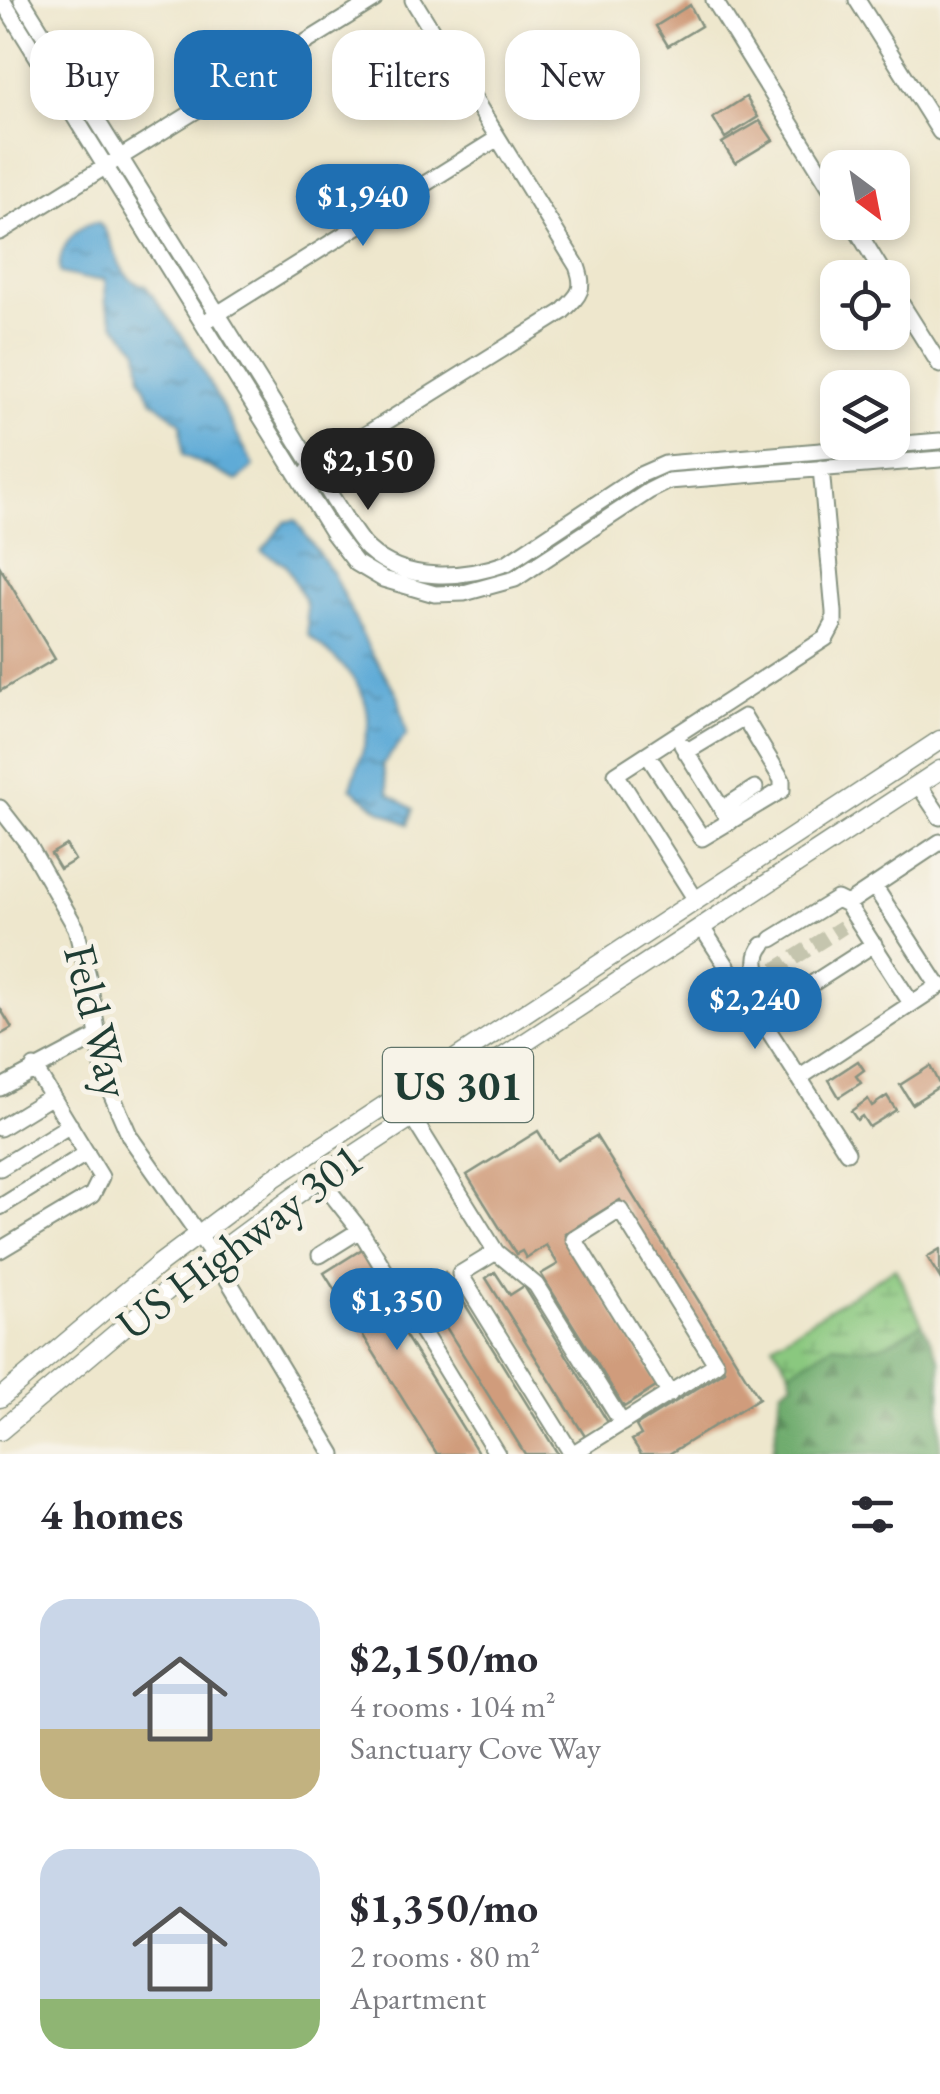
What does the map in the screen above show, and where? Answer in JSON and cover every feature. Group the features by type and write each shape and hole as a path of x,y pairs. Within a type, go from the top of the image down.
{"main road":[{"name":"US 301","path":"197,1234 335,1136 940,740"},
{"name":"US Highway 301","path":"0,1431 122,1326 319,1178 940,770"},
{"path":"701,926 706,912 769,852"},
{"path":"602,992 610,975 674,932 688,918 696,900"},
{"path":"411,1116 414,1102 422,1094 471,1062 523,1013"},
{"name":"US Highway 301","path":"0,1398 197,1234"}],"street":[{"path":"0,232 374,0"},
{"path":"299,476 562,312 579,295 582,280 577,266 412,0"},
{"path":"714,0 820,171"},
{"path":"858,0 940,132"},
{"path":"14,5 121,156 368,550 415,571 462,576 507,563 640,476 665,464 940,441"},
{"path":"14,5 106,165 299,476 356,563 383,578 434,594 464,593 515,578 648,491 670,481 940,458"},
{"path":"203,322 498,138"},
{"path":"910,317 940,365"},
{"path":"696,900 616,774 826,638 834,623 820,468"},
{"path":"726,816 782,790 782,780 732,699"},
{"path":"686,752 744,716"},
{"path":"675,736 726,816"},
{"path":"647,754 702,838 760,785 772,764"},
{"path":"918,784 940,817"},
{"name":"Feld Way","path":"0,808 28,844 76,928 106,1078 130,1138 213,1255 334,1454"},
{"path":"849,916 874,886 940,842"},
{"path":"798,1078 939,985 874,886"},
{"path":"779,1005 769,975 755,962 756,952 837,899 874,944 911,1003"},
{"path":"701,926 847,1152"},
{"path":"760,1018 874,944"},
{"path":"0,1088 96,1037"},
{"path":"0,1250 92,1194 101,1177 34,1067"},
{"path":"0,1128 52,1096"},
{"path":"411,1116 496,1252 536,1285 622,1423"},
{"path":"0,1168 70,1126"},
{"path":"0,1207 86,1153"},
{"path":"319,1178 360,1230 497,1454"},
{"path":"496,1252 460,1274 572,1454 670,1394 716,1364 620,1210 574,1239 670,1394"},
{"path":"320,1254 360,1230"}],"green space":[{"path":"895,1268 922,1323 880,1346 833,1345 790,1371 773,1344"},
{"path":"922,1323 940,1360 940,1454 773,1454 781,1390 793,1382 790,1371 833,1345 880,1345"}],"water":[{"path":"98,222 122,268 135,282 145,285 191,349 254,466 237,481 183,455 181,423 151,399 141,377 138,348 115,325 106,304 105,279 60,273 61,256 69,240 82,228"},
{"path":"295,520 333,574 369,649 398,695 407,734 382,765 389,794 413,809 408,824 381,811 351,788 367,733 363,697 349,673 308,635 306,603 285,564 262,551 285,522"}],"building":[{"path":"690,5 701,26 668,46 656,26"},
{"path":"746,97 758,117 725,138 713,118"},
{"path":"760,121 773,140 735,163 722,143"},
{"path":"0,567 55,659 0,691"},
{"path":"66,845 75,860 60,869 51,854"},
{"path":"0,1008 12,1028 0,1035"},
{"path":"858,1061 864,1070 856,1076 861,1083 839,1097 829,1080"},
{"path":"930,1066 940,1086 912,1104 900,1085"},
{"path":"887,1096 896,1110 869,1127 862,1116 857,1120 851,1111 868,1099 872,1106"},
{"path":"538,1131 556,1160 596,1136 759,1398 669,1454 641,1454 632,1440 641,1435 636,1426 725,1371 620,1200 565,1234 659,1385 624,1407 541,1274 558,1264 546,1245 526,1258 522,1251 516,1254 467,1175"},
{"path":"364,1248 381,1275 372,1281 377,1288 386,1282 395,1297 385,1303 479,1454 437,1454 324,1273"},
{"path":"940,1249 940,1278 927,1257"},
{"path":"445,1272 558,1454 525,1454 421,1287"},
{"path":"495,1272 510,1295 524,1286 609,1424 586,1438 486,1278"}],"tunnel":[{"path":"775,970 843,927"}]}
